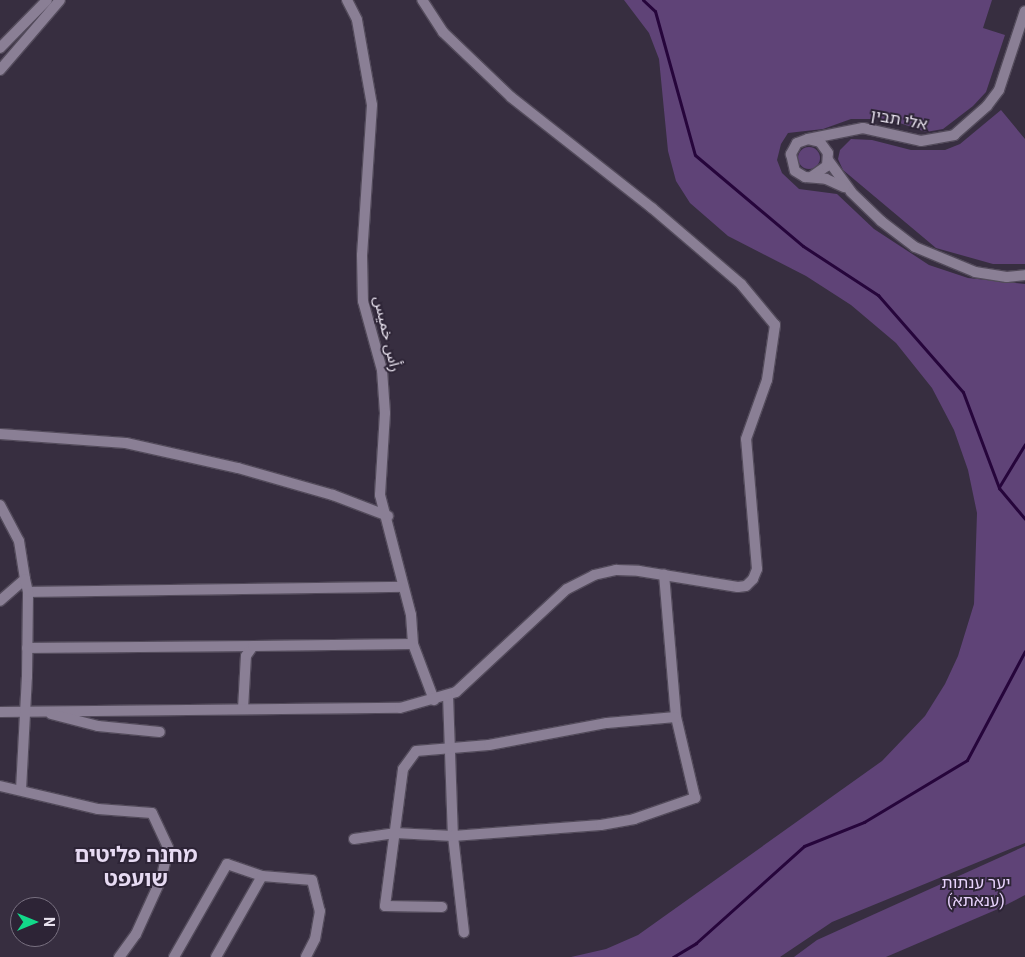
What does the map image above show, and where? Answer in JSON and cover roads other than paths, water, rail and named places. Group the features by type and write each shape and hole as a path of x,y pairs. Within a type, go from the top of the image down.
{"street":[{"path":"0,48 48,0"},
{"path":"0,70 60,0"},
{"name":"رأس خميس","path":"347,0 356,20 372,105 362,255 363,301 382,370 385,413 380,495 388,516 411,615 413,644 434,700"},
{"path":"0,712 400,708 434,700 456,692 494,659 567,589 594,574 616,570 664,575 738,587 746,586 753,579 757,570 746,439 767,380 775,325 733,277 652,208 511,97 443,32 422,0"},
{"name":"אלי תבין","path":"808,139 863,128 921,141 954,135 987,106 999,90 1025,11"},
{"path":"811,177 823,172 828,157 841,133"},
{"path":"851,192 820,142 808,139 793,148 790,160 800,174 826,179 851,192 900,236 932,256 975,272 1007,277 1025,275"},
{"path":"0,434 126,443 238,468 333,495 388,516"},
{"path":"0,505 19,540 28,592 27,648 30,711 21,790"},
{"path":"354,839 395,833 453,836 601,825 634,819 695,798 676,717 664,575"},
{"path":"0,601 25,579"},
{"path":"28,592 403,587"},
{"path":"27,648 413,644"},
{"path":"243,709 246,656 253,646"},
{"path":"448,695 448,749 453,836 464,932"},
{"path":"30,711 98,726 160,732"},
{"path":"442,907 385,906 403,769 416,751 448,749 607,723 676,717"},
{"path":"0,786 98,809 152,813 168,848 162,876 136,934 119,957"},
{"path":"174,957 227,864 262,876 312,880 320,911 315,939 306,957"},
{"path":"216,957 262,876"}],"waterway":[{"path":"643,0 655,11 695,155 803,246 878,295 963,392 999,488 1025,519"},
{"path":"999,487 1025,444"},
{"path":"673,957 696,943 804,846 864,822 967,760 1025,651"}],"district":[{"name":"מחנה פליטים שועפט","path":"136,867"}],"park label":[{"name":"יער ענתות (ענאתא)","path":"976,892"}]}
